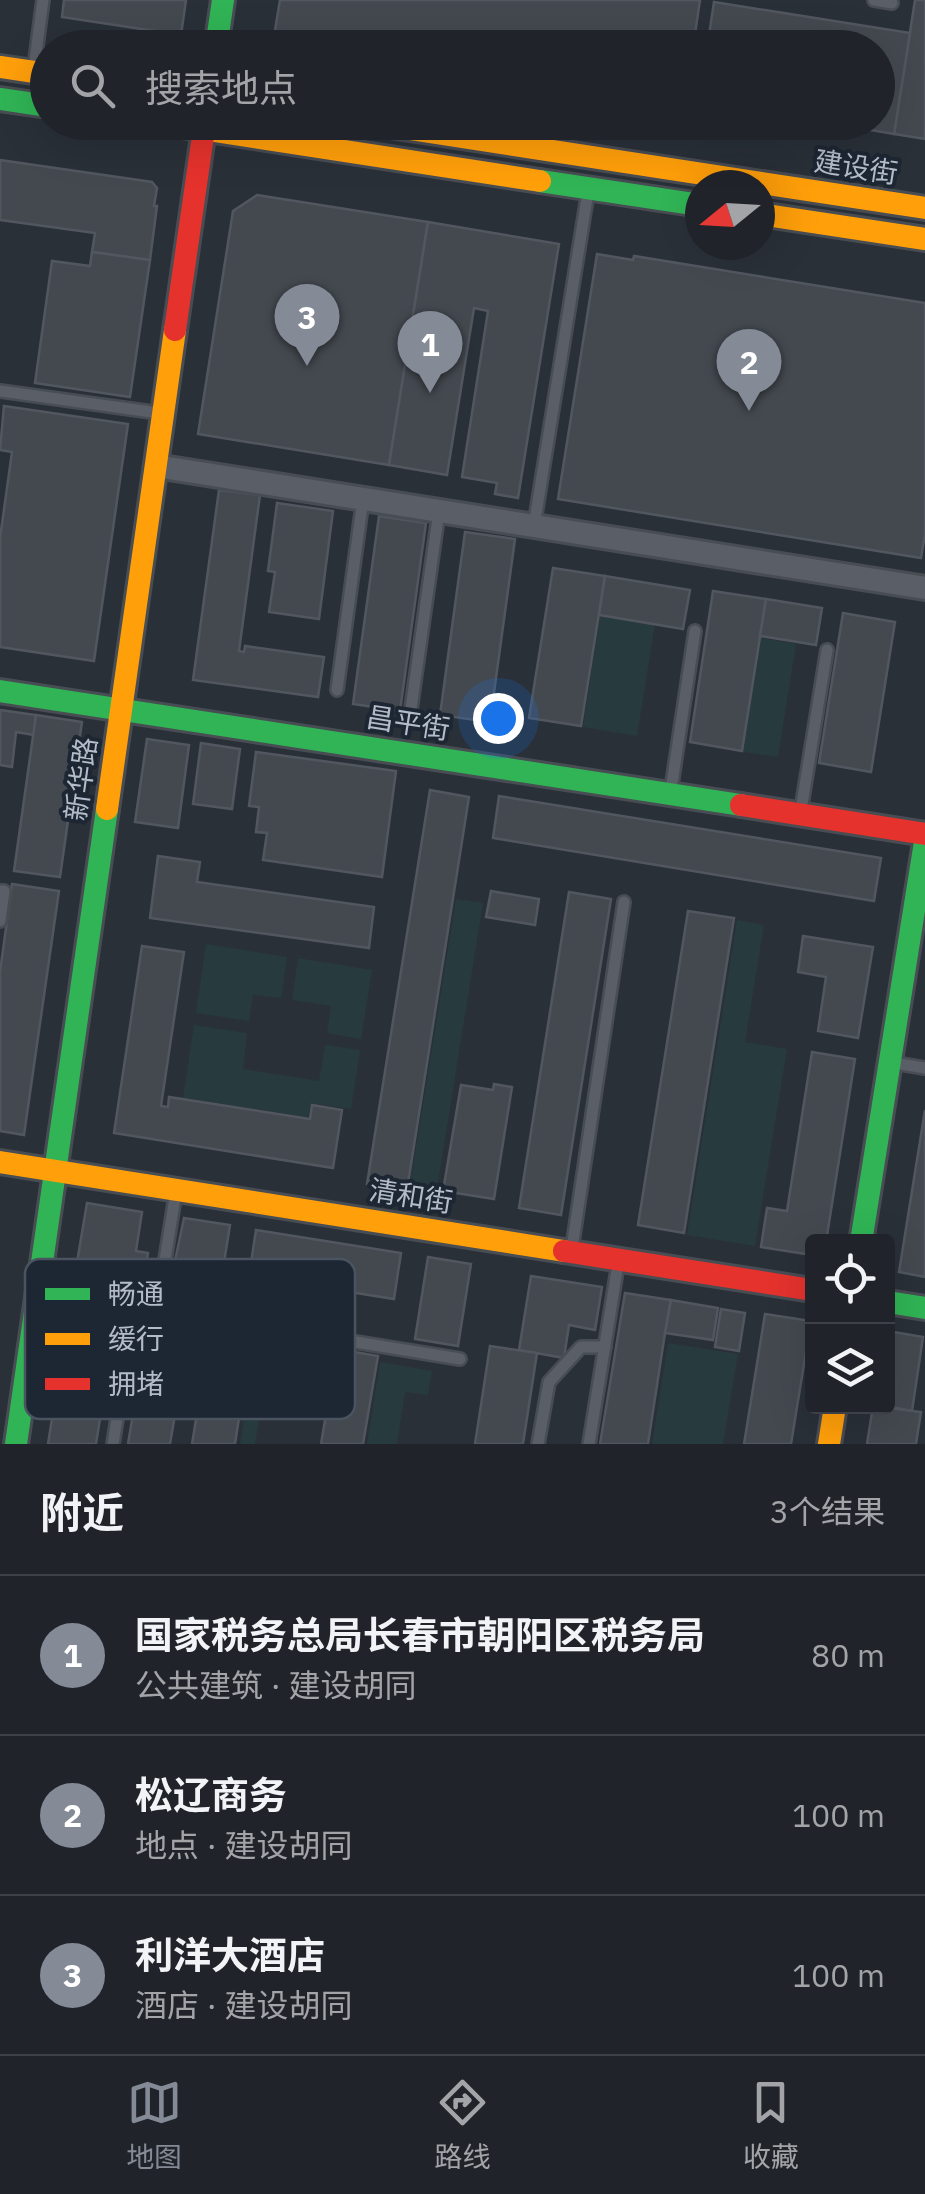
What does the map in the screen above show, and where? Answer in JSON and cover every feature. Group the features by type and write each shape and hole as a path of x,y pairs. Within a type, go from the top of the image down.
{"street":[{"path":"218,30 222,0"},
{"path":"0,67 30,72"},
{"path":"0,99 30,103"},
{"name":"新华路","path":"43,1259 203,140"},
{"path":"291,140 685,203"},
{"name":"建设街","path":"481,140 925,208"},
{"path":"775,216 925,239"},
{"path":"156,466 925,588"},
{"name":"昌平街","path":"0,691 925,834"},
{"path":"862,1234 890,1063 916,951 925,842"},
{"name":"清和街","path":"0,1162 805,1289"},
{"path":"895,1303 925,1308"},
{"name":"新华路","path":"16,1444 25,1384"},
{"path":"829,1444 834,1414"}],"lane":[{"path":"42,30 43,0"},
{"path":"874,0 892,3"},
{"path":"534,526 588,188"},
{"path":"0,390 164,414"},
{"path":"337,690 363,499"},
{"path":"411,710 439,511"},
{"path":"670,794 695,631"},
{"path":"801,814 827,650"},
{"path":"0,891 4,891 0,921"},
{"path":"571,1252 624,902"},
{"path":"890,1063 925,1068"},
{"path":"165,1259 176,1190"},
{"path":"589,1444 619,1260"},
{"path":"355,1342 460,1359"},
{"path":"538,1444 549,1382 581,1347 605,1347"},
{"path":"114,1444 118,1419"}],"green space":[{"path":"600,616 655,624 637,736 583,727"},
{"path":"761,638 796,644 778,757 743,752"},
{"path":"456,899 483,903 436,1195 409,1191"},
{"path":"737,920 764,925 745,1042 787,1049 755,1246 687,1235"},
{"path":"206,944 287,957 281,998 253,995 249,1021 196,1013"},
{"path":"298,958 372,970 361,1039 327,1033 331,1006 292,1000"},
{"path":"194,1025 247,1033 243,1069 319,1081 325,1045 360,1050 351,1109 311,1103 308,1117 183,1098"},
{"path":"668,1343 738,1354 723,1444 652,1444"},
{"path":"380,1362 432,1371 428,1395 405,1392 397,1444 367,1444"},
{"path":"244,1419 259,1419 255,1444 240,1444"}],"building":[{"path":"64,0 186,0 182,30 148,30 62,17"},
{"path":"280,0 700,0 696,30 275,30"},
{"path":"915,0 925,0 925,139 895,134"},
{"path":"714,2 891,30 710,30"},
{"path":"895,31 910,33 895,128"},
{"path":"0,160 152,182 157,188 157,206 150,260 92,252 95,233 0,220"},
{"path":"257,195 428,222 389,465 198,434 233,211"},
{"path":"428,222 559,244 518,498 495,494 497,483 462,477 488,311 474,308 447,475 389,465"},
{"path":"92,252 150,260 130,397 35,383 52,261 90,266"},
{"path":"597,254 633,260 634,256 925,303 925,534 921,558 558,499"},
{"path":"4,406 128,424 94,661 0,647 0,538 12,452 0,450"},
{"path":"219,490 260,495 239,651 244,652 245,646 324,657 318,697 193,680"},
{"path":"277,503 333,511 319,619 269,612 275,572 268,571"},
{"path":"379,516 426,523 400,711 353,704"},
{"path":"465,532 515,539 490,722 440,715"},
{"path":"553,568 605,576 581,726 529,718"},
{"path":"605,576 690,590 683,629 599,615"},
{"path":"713,591 766,599 742,751 690,742"},
{"path":"766,599 822,608 816,645 760,636"},
{"path":"843,613 895,622 871,772 819,763"},
{"path":"0,710 36,715 34,735 16,732 12,767 0,765"},
{"path":"36,715 82,722 60,877 14,871"},
{"path":"147,739 189,745 178,828 135,822"},
{"path":"201,743 240,749 232,809 193,804"},
{"path":"256,752 396,771 382,877 263,860 267,833 256,832 259,807 249,806"},
{"path":"430,790 469,797 407,1190 367,1184"},
{"path":"499,796 881,858 874,901 493,838"},
{"path":"158,856 200,862 197,882 374,907 369,948 150,918"},
{"path":"12,884 59,891 24,1135 0,1131 0,972"},
{"path":"491,891 539,899 535,925 486,917"},
{"path":"569,892 611,899 561,1215 519,1208"},
{"path":"688,911 734,918 684,1233 638,1225"},
{"path":"803,936 873,947 858,1038 818,1031 826,977 798,972"},
{"path":"142,946 184,952 161,1106 168,1107 169,1097 310,1119 312,1105 342,1110 333,1168 114,1133"},
{"path":"812,1052 855,1059 827,1234 805,1234 805,1254 761,1247 767,1208 787,1211"},
{"path":"494,1084 512,1087 494,1199 443,1191 461,1085 493,1090"},
{"path":"925,1110 925,1277 899,1272"},
{"path":"87,1203 142,1212 136,1251 148,1253 147,1259 78,1259"},
{"path":"184,1218 230,1225 225,1259 175,1259"},
{"path":"256,1230 401,1253 394,1299 355,1293 355,1259 252,1259"},
{"path":"428,1257 471,1264 458,1346 415,1339"},
{"path":"531,1276 602,1287 595,1330 569,1325 564,1358 519,1350"},
{"path":"625,1293 671,1300 648,1444 600,1444"},
{"path":"671,1300 718,1308 713,1340 665,1333"},
{"path":"721,1309 745,1313 739,1351 715,1347"},
{"path":"765,1314 805,1320 805,1358 791,1444 744,1444"},
{"path":"895,1332 923,1337 912,1411 895,1408"},
{"path":"490,1346 537,1353 523,1444 475,1444"},
{"path":"355,1352 378,1356 363,1444 321,1444 325,1419 355,1419"},
{"path":"895,1409 921,1412 916,1444 867,1444 872,1414 895,1414"},
{"path":"52,1419 100,1419 96,1444 48,1444"},
{"path":"132,1419 174,1419 170,1444 128,1444"},
{"path":"196,1419 239,1419 235,1444 192,1444"}],"traffic: fast":[{"path":"219,30 223,0"},
{"path":"0,99 30,103"},
{"path":"540,181 685,203"},
{"path":"0,691 741,805"},
{"path":"43,1259 107,809"},
{"path":"862,1234 925,842"},
{"path":"895,1303 925,1308"},
{"path":"16,1444 25,1381"}],"traffic: slow":[{"path":"0,67 30,71"},
{"path":"273,140 540,181"},
{"path":"481,140 925,208"},
{"path":"775,216 925,239"},
{"path":"107,809 175,330"},
{"path":"0,1162 564,1251"},
{"path":"829,1444 834,1414"}],"traffic: jam":[{"path":"175,330 202,140"},
{"path":"741,805 925,834"},
{"path":"564,1251 805,1289"}],"place":[{"name":"利洋大酒店","path":"307,366"},
{"name":"国家税务总局长春市朝阳区税务局","path":"430,393"},
{"name":"松辽商务","path":"749,411"}]}
